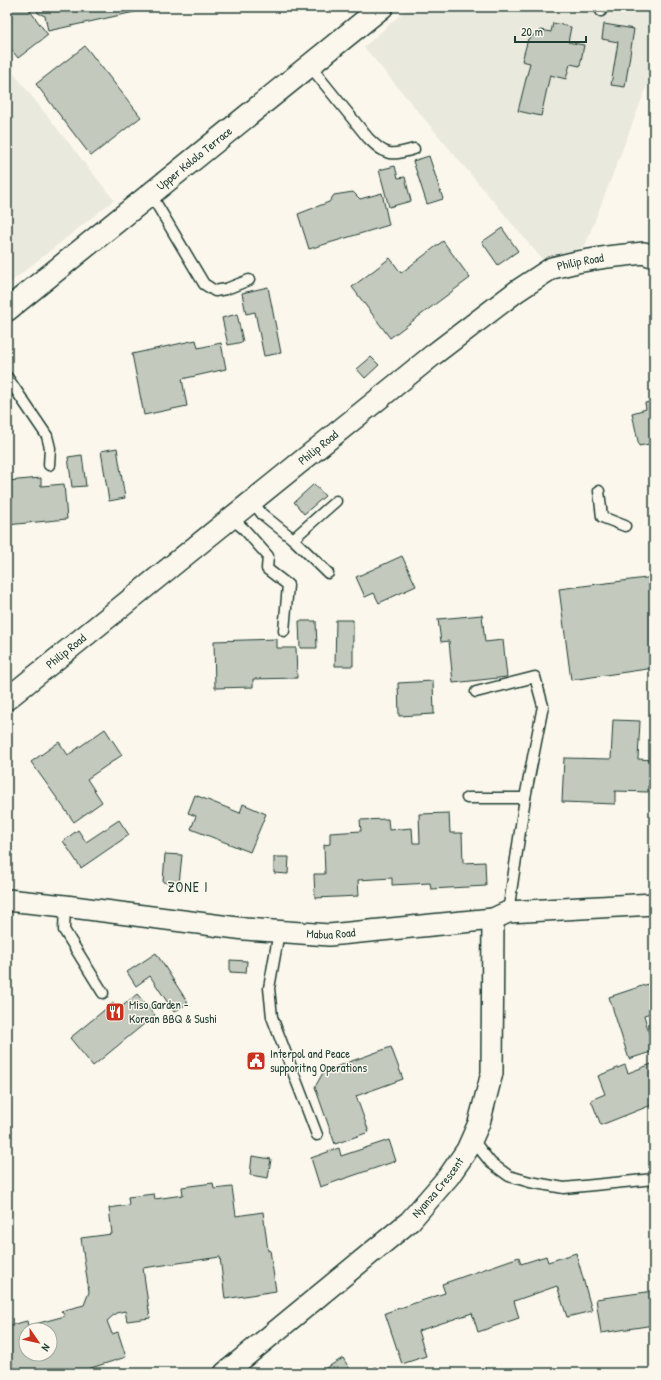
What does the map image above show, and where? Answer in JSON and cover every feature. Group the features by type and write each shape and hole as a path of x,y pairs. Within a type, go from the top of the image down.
{"main road":[{"name":"Upper Kololo Terrace","path":"7,310 382,7"}],"street":[{"name":"Philip Road","path":"7,699 433,355 517,291 552,268 607,256 644,254 654,258"},
{"name":"Mabua Road","path":"7,900 279,932 329,935 501,915 654,904"},
{"name":"Nyanza Crescent","path":"225,1373 410,1221 449,1176 467,1150 479,1123 492,1073 501,915"}],"lane":[{"path":"310,66 368,138 378,148 388,153 396,154 414,150"},
{"path":"150,193 204,284 215,291 226,289 249,280"},
{"path":"7,377 47,436 50,448 49,465"},
{"path":"599,491 602,517 626,526"},
{"path":"252,501 262,514 293,539 328,573"},
{"path":"293,539 336,501"},
{"path":"231,518 244,529 268,556 267,569 288,585 284,631"},
{"path":"476,692 535,677 543,706 501,915"},
{"path":"467,798 525,798"},
{"path":"65,906 64,930 103,993"},
{"path":"279,932 269,988 272,1016 317,1135"},
{"path":"472,1139 491,1163 509,1176 530,1182 564,1188 654,1179"}],"shaded area":[{"path":"409,7 654,7 654,68 585,246 560,256 546,264 364,47"},
{"path":"7,65 114,200 7,285"}],"building":[{"path":"7,7 27,7 48,35 18,58 7,44"},
{"path":"36,7 157,7 48,31 45,16 38,13"},
{"path":"553,23 571,27 568,42 584,45 580,66 570,64 566,79 550,75 541,116 518,111 530,63 522,61 528,39 541,30 551,32"},
{"path":"604,24 634,29 625,87 611,85 618,42 602,39"},
{"path":"85,46 141,117 91,156 36,84"},
{"path":"429,156 443,199 427,204 413,161"},
{"path":"395,166 398,178 405,177 411,201 389,207 379,170"},
{"path":"353,192 360,199 382,193 389,225 309,249 298,214 329,202 334,195"},
{"path":"502,228 518,251 498,265 482,242"},
{"path":"443,241 470,278 390,338 352,287 390,258 401,273"},
{"path":"268,287 281,353 264,356 255,312 246,314 242,293"},
{"path":"237,314 243,342 228,345 222,318"},
{"path":"196,340 198,348 221,343 226,369 182,379 187,406 144,415 132,354"},
{"path":"371,357 379,365 365,378 357,369"},
{"path":"654,401 654,443 639,446 632,413 646,409 645,403"},
{"path":"117,448 125,498 109,501 101,451"},
{"path":"82,455 86,486 72,487 68,457"},
{"path":"41,478 41,486 64,484 67,519 7,525 7,481"},
{"path":"314,484 325,496 304,514 294,502"},
{"path":"402,556 416,586 379,603 374,593 365,597 356,577"},
{"path":"654,577 654,668 571,680 559,589"},
{"path":"482,615 485,642 503,640 507,677 453,683 449,641 441,642 438,619"},
{"path":"336,620 353,620 353,666 335,666"},
{"path":"299,621 316,621 317,648 300,648"},
{"path":"277,639 277,648 296,648 297,678 253,679 253,687 215,688 214,641"},
{"path":"433,681 434,714 399,716 398,683"},
{"path":"613,720 640,721 638,759 654,760 654,787 648,786 648,792 615,791 615,804 562,802 564,758 611,759"},
{"path":"105,729 122,755 87,779 102,802 74,822 31,762 59,742 68,755"},
{"path":"195,795 240,813 243,804 266,814 250,852 191,829 196,816 188,813"},
{"path":"449,813 450,833 462,833 463,863 485,862 486,886 431,889 430,883 392,885 392,878 358,880 359,896 315,898 314,874 325,874 324,845 330,844 330,833 361,831 360,820 388,819 389,830 412,828 413,843 420,843 419,814"},
{"path":"119,820 129,835 81,868 63,841 78,830 86,842"},
{"path":"165,854 182,855 179,884 163,882"},
{"path":"274,857 289,857 288,874 274,873"},
{"path":"156,953 188,1003 174,1012 150,976 136,986 127,972"},
{"path":"230,960 247,961 246,973 230,972"},
{"path":"654,982 654,1012 644,1015 654,1051 629,1059 609,997"},
{"path":"137,994 155,1015 93,1066 70,1038 113,1003 119,1009"},
{"path":"391,1047 403,1079 356,1096 369,1132 335,1144 315,1087 324,1071"},
{"path":"654,1063 654,1104 601,1125 591,1100 605,1094 598,1076 625,1065 628,1073"},
{"path":"389,1140 396,1161 320,1187 311,1158 339,1148 341,1156"},
{"path":"252,1156 271,1159 268,1178 250,1175"},
{"path":"213,1183 214,1189 232,1187 236,1216 263,1212 268,1251 270,1250 276,1291 225,1299 220,1257 143,1268 150,1318 127,1321 125,1311 116,1313 107,1321 112,1334 118,1332 126,1357 75,1373 7,1373 7,1326 18,1323 18,1362 58,1362 58,1322 43,1322 65,1316 61,1311 84,1305 89,1292 81,1238 112,1234 109,1208 129,1205 128,1197 154,1194 155,1199 183,1195 182,1187"},
{"path":"576,1253 592,1311 567,1317 557,1286 514,1301 519,1318 478,1332 472,1313 418,1331 426,1356 402,1364 385,1313 445,1293 442,1284 519,1257 521,1264 546,1256 548,1262"},
{"path":"654,1291 654,1325 601,1333 596,1299"},
{"path":"343,1358 352,1373 322,1373 321,1371"},
{"path":"376,1367 380,1373 365,1373"}],"place":[{"name":"Miso Garden - Korean BBQ & Sushi","path":"115,1012"},
{"name":"Interpol and Peace supporitng Operations","path":"256,1061"}],"district":[{"name":"ZONE I","path":"188,887"}]}
